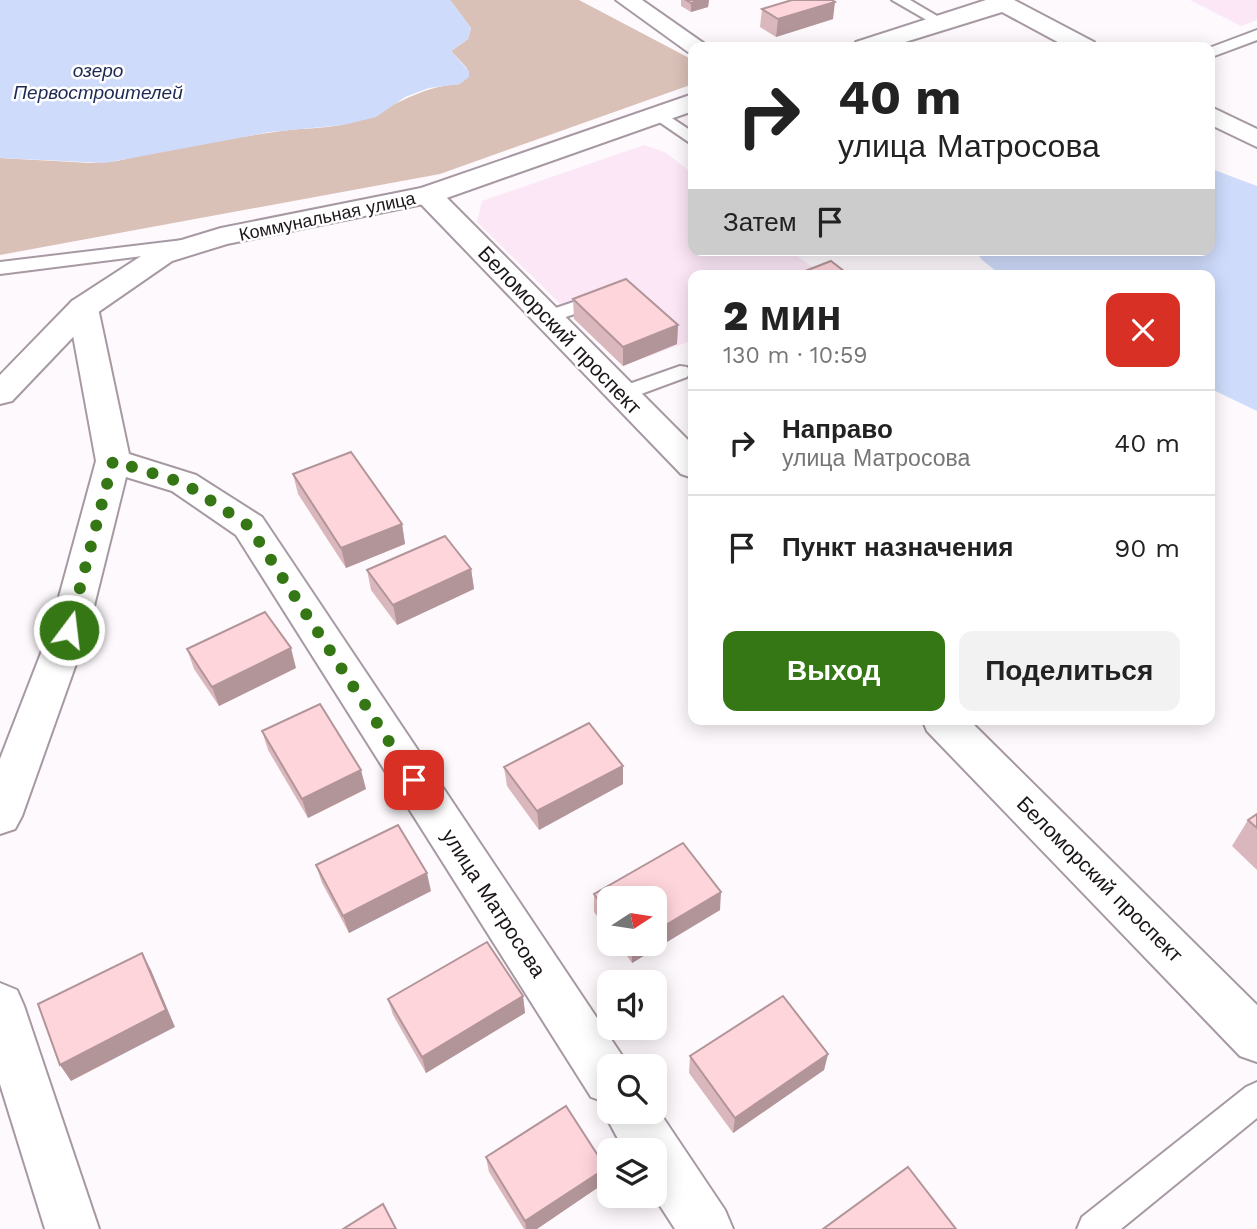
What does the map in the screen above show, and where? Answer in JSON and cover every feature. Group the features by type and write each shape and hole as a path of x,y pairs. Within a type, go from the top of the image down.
{"street":[{"path":"627,0 690,42"},
{"path":"881,42 1005,1 1077,42"},
{"name":"Коммунальная улица","path":"0,394 83,308 162,255 191,245 428,195 688,104"},
{"path":"1215,117 1257,139"},
{"name":"Беломорский проспект","path":"428,195 622,394 686,449"},
{"path":"0,816 69,630 113,461 83,308"},
{"name":"улица Матросова","path":"113,461 184,483 249,526 597,1062"},
{"name":"Беломорский проспект","path":"948,725 1257,1040"},
{"path":"0,1006 72,1229"},
{"path":"667,1170 706,1229"}],"lane":[{"path":"899,0 942,23"},
{"path":"1215,51 1257,35"},
{"path":"658,114 688,136"},
{"path":"0,268 191,245"},
{"path":"548,317 622,291"},
{"path":"622,394 680,372"},
{"path":"1094,1229 1257,1098"}],"shaded area":[{"path":"450,0 579,0 688,57 688,86 440,174 0,255 0,158 91,163 117,161 198,144 281,131 337,126 429,90 460,84 467,68 451,51 468,39 471,28"},
{"path":"1190,0 1257,0 1257,20 1241,26"},
{"path":"644,145 665,152 688,170 688,256 798,256 816,270 688,270 688,342 623,366 477,222 482,201"}],"water":[{"name":"озеро Первостроителей","path":"0,0 450,0 471,28 468,39 451,51 469,71 469,77 460,84 429,88 405,97 376,117 343,125 270,132 105,163 0,158"},
{"path":"1215,170 1257,186 1257,411 1215,391 1215,270 995,270 979,256 1215,256"}],"building":[{"path":"792,0 835,2 778,19 762,9"},
{"path":"831,261 843,270 808,270"},
{"path":"626,279 678,325 623,347 573,299"},
{"path":"351,452 402,524 341,548 293,474"},
{"path":"445,536 471,569 393,605 367,570"},
{"path":"265,612 291,648 212,687 187,649"},
{"path":"320,704 361,770 302,799 262,731"},
{"path":"589,723 623,766 537,811 504,767"},
{"path":"1257,814 1257,828 1248,820"},
{"path":"398,825 427,873 343,916 316,865"},
{"path":"683,843 721,892 667,924 667,886 608,886"},
{"path":"487,942 523,996 422,1057 388,999"},
{"path":"142,953 166,1010 60,1065 38,1004"},
{"path":"783,996 828,1054 735,1118 690,1056"},
{"path":"566,1106 597,1154 597,1174 525,1221 486,1157"},
{"path":"908,1167 956,1229 823,1229"},
{"path":"383,1204 396,1229 343,1229"}],"route":[{"path":"69,630 113,461 184,483 249,526 414,780"}]}
